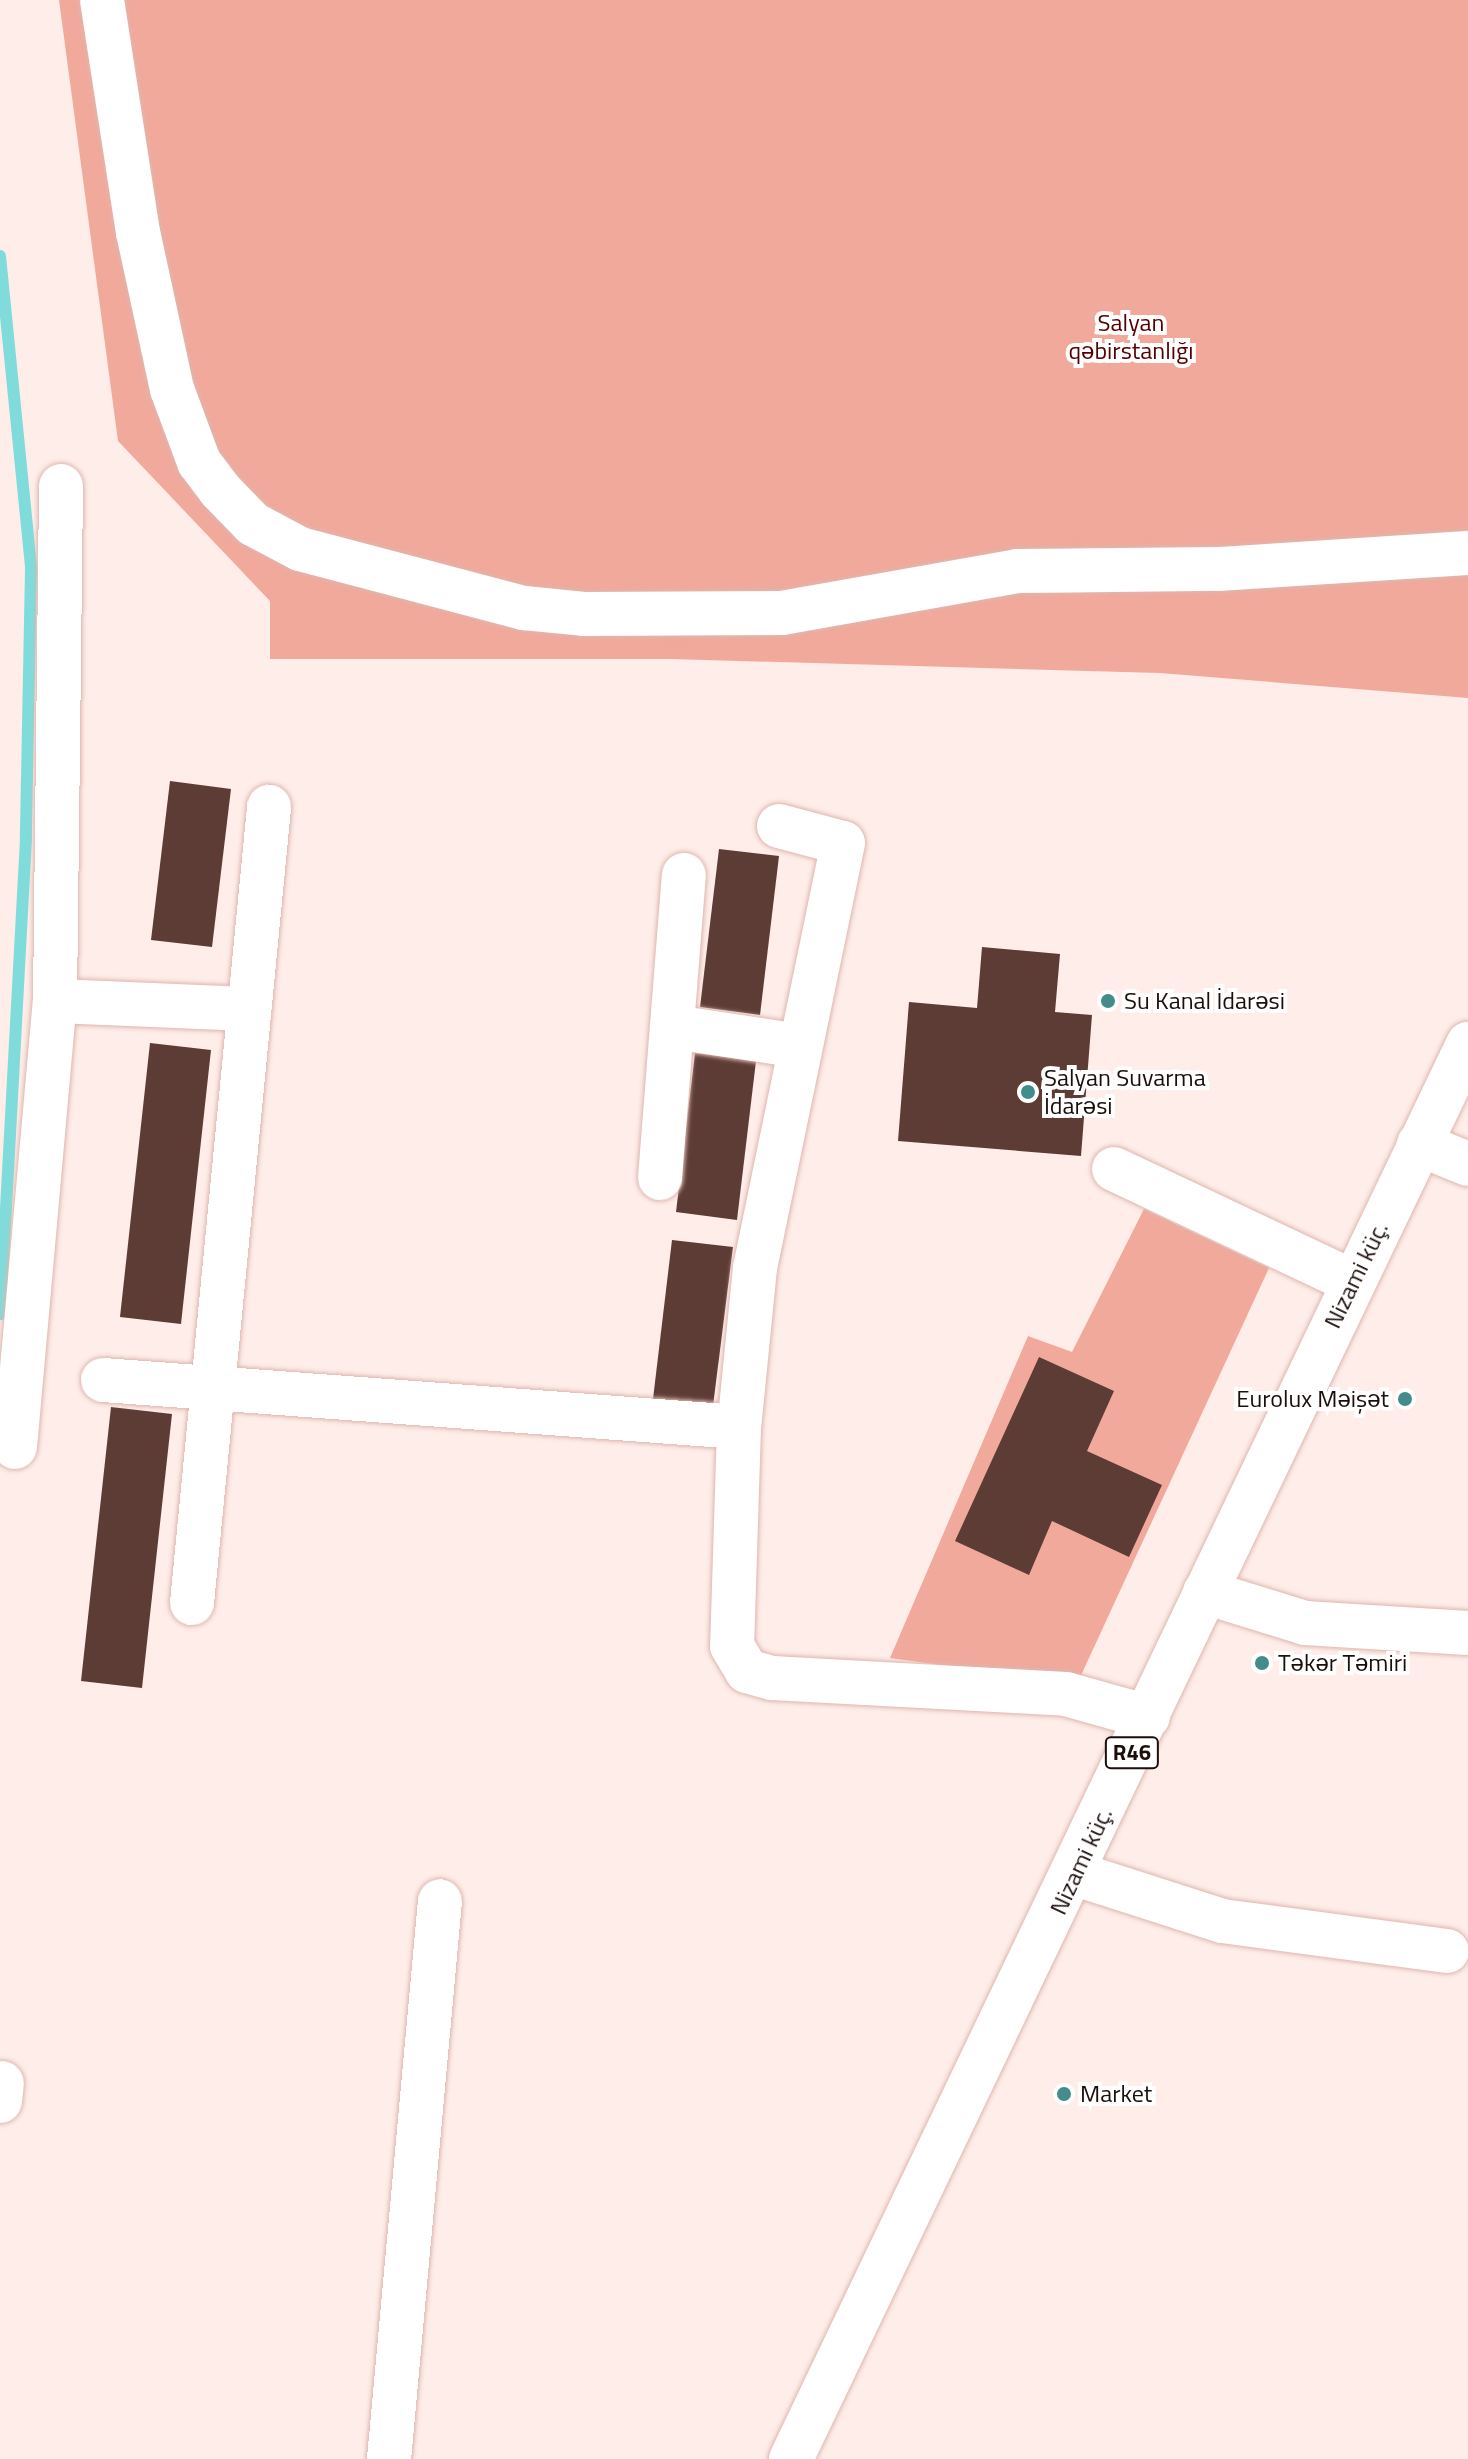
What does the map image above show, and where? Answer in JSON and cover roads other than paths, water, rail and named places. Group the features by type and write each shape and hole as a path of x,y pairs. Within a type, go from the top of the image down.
{"main road":[{"path":"102,0 138,232 172,389 199,462 220,490 253,524 300,549 524,608 584,614 782,613 1017,571 1220,569 1468,553"},
{"path":"15,1447 55,1001 61,486"},
{"path":"192,1603 269,807"},
{"path":"779,826 843,843 764,1207 739,1427 730,1608 732,1646 747,1671 1066,1694 1148,1717"},
{"path":"660,1178 684,875"},
{"path":"55,1001 249,1009"},
{"path":"674,1027 800,1046"},
{"name":"Nizami küç.","path":"791,2459 1076,1874 1205,1592 1468,1044"},
{"path":"1419,1144 1468,1164"},
{"path":"1114,1169 1353,1282"},
{"path":"103,1380 739,1427"},
{"path":"1205,1592 1305,1623 1468,1633"},
{"path":"1076,1874 1222,1921 1447,1951"},
{"path":"389,2459 440,1901"}],"waterway":[{"path":"0,256 31,569 26,839 0,1314"}],"place":[{"name":"Su Kanal İdarəsi","path":"1108,1001"},
{"name":"Salyan Suvarma İdarəsi","path":"1028,1092"},
{"name":"Eurolux Məişət","path":"1405,1399"},
{"name":"Təkər Təmiri","path":"1262,1663"},
{"name":"Market","path":"1064,2094"}],"park label":[{"name":"Salyan qəbirstanlığı","path":"1131,337"}]}
